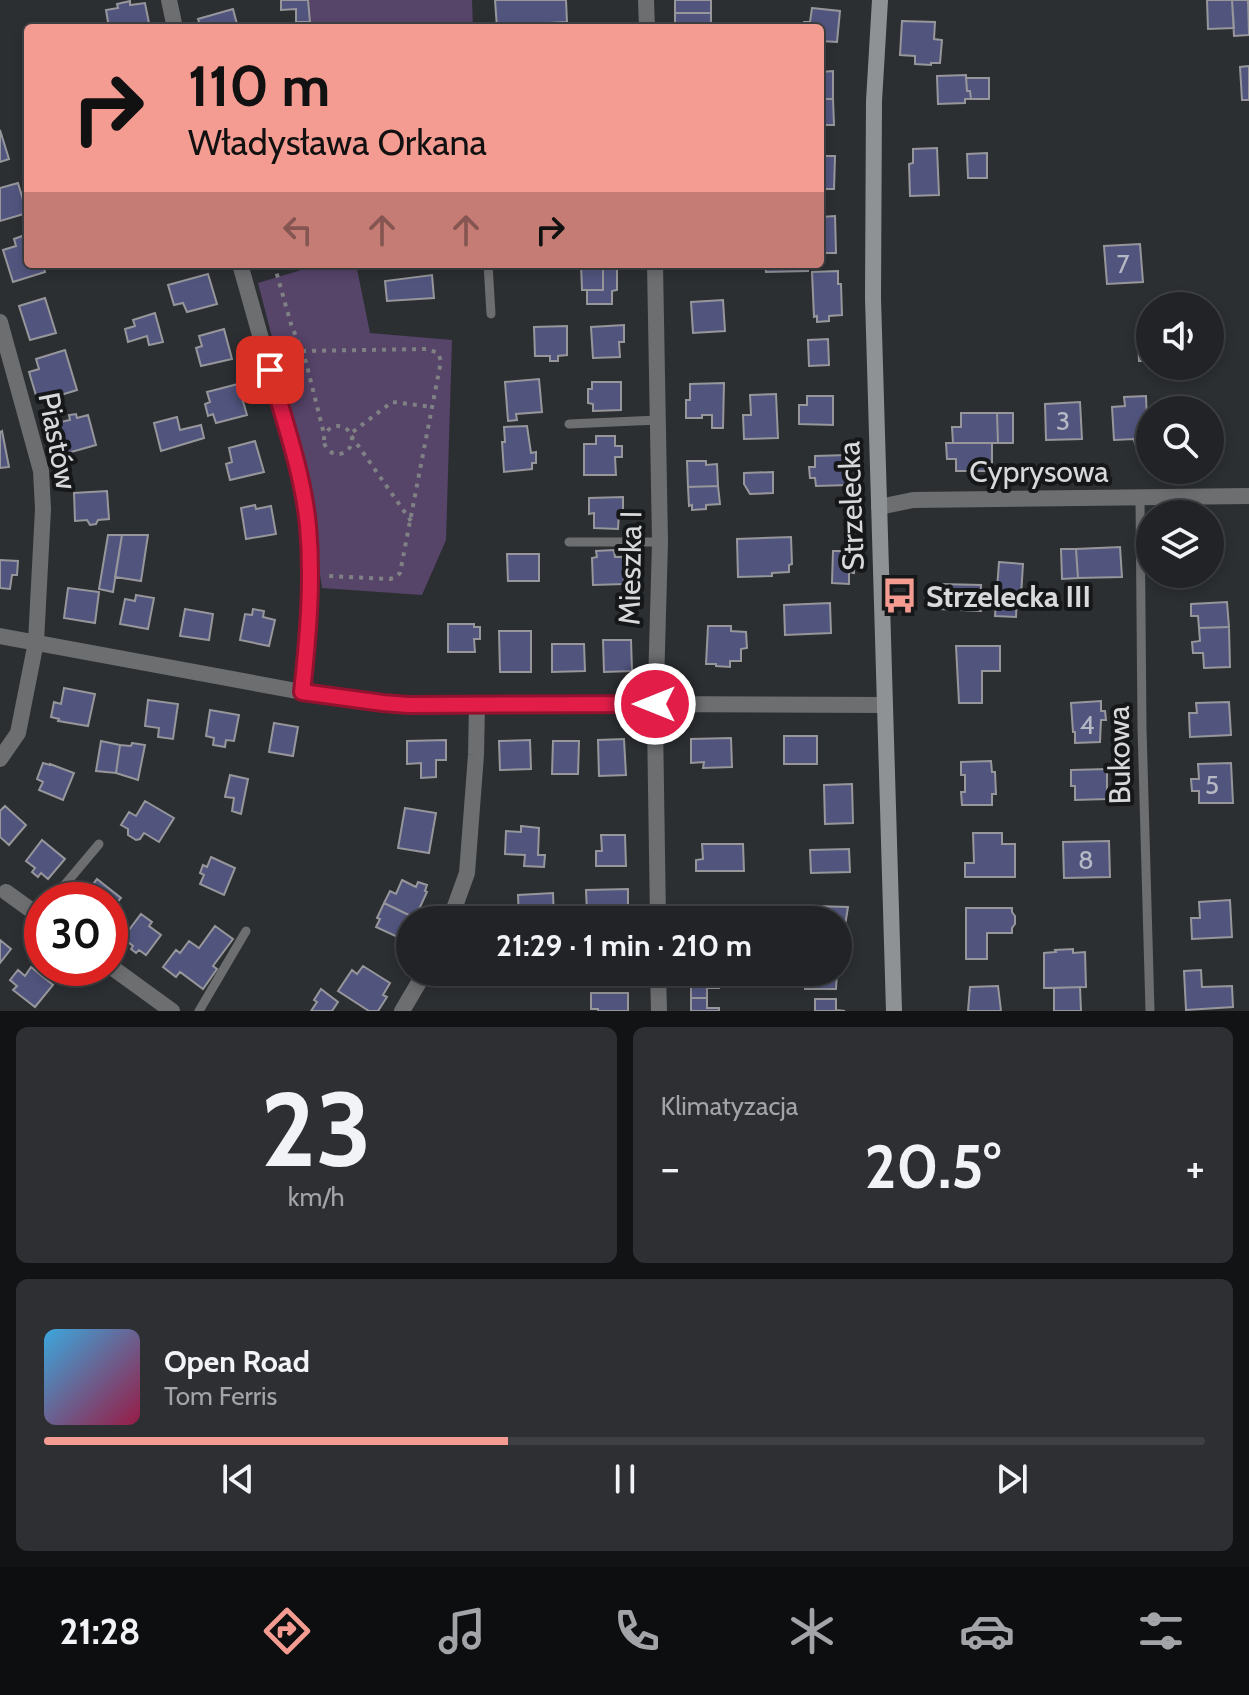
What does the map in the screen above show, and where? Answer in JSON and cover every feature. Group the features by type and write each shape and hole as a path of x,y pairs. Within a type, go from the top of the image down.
{"street":[{"path":"169,0 174,24"},
{"path":"646,0 647,24"},
{"name":"Strzelecka","path":"880,0 874,101 873,298 894,1011"},
{"path":"245,268 267,362 300,477 308,523 311,574 302,692"},
{"name":"Mieszka I","path":"655,268 660,542 655,704 658,906"},
{"name":"Piastów","path":"0,322 41,471 43,509 36,642 18,733 0,759"},
{"name":"Cyprysowa","path":"879,507 913,500 1249,496"},
{"path":"0,636 302,692 383,703 884,705"},
{"path":"455,906 467,873 477,705"},
{"path":"6,892 24,904"},
{"path":"128,979 172,1011"},
{"path":"402,1011 417,986"},
{"path":"658,986 659,1011"}],"lane":[{"path":"488,268 491,314"},
{"path":"569,424 658,420"},
{"name":"Bukowa","path":"1140,498 1142,728 1150,1011"},
{"path":"569,542 660,542"},
{"path":"67,882 99,844"},
{"path":"199,1011 246,931"}],"path":[{"path":"275,268 302,351 325,447 337,454 346,451 352,443 350,434"},
{"path":"267,362 302,351 431,349 438,353 441,361 401,570 390,579 323,576"},
{"path":"350,434 392,402 433,407"},
{"path":"324,434 331,427 340,426 348,430 411,521"}],"shaded area":[{"path":"309,0 472,0 473,24 309,24"},
{"path":"308,268 357,268 370,333 452,340 446,540 422,595 322,588 301,449 258,283"}],"building":[{"path":"281,0 308,0 310,22 296,22 296,9 281,10"},
{"path":"495,0 566,0 567,22 497,24"},
{"path":"675,0 711,0 711,13 675,13"},
{"path":"1207,0 1232,0 1234,28 1208,29"},
{"path":"1232,0 1248,0 1249,35 1234,36"},
{"path":"130,1 130,5 145,3 149,24 108,24 106,10 118,8 117,4"},
{"path":"812,8 840,11 837,42 824,41 824,24 804,24 810,22"},
{"path":"233,9 237,24 200,24 198,19"},
{"path":"675,13 711,13 711,24 675,24"},
{"path":"902,21 935,22 934,39 942,40 940,63 915,64 915,56 900,55"},
{"path":"1249,66 1249,100 1242,100 1240,67"},
{"path":"833,71 833,99 824,99 824,72"},
{"path":"966,75 971,99 965,99 965,103 938,104 937,76"},
{"path":"966,78 989,78 989,99 971,99"},
{"path":"824,99 833,99 834,125 824,125"},
{"path":"0,130 9,159 0,162"},
{"path":"937,148 939,195 910,196 909,164 913,163 913,149"},
{"path":"987,153 987,178 968,178 967,154"},
{"path":"824,156 835,156 834,189 824,189"},
{"path":"18,183 24,214 0,221 0,188"},
{"path":"835,216 836,253 824,253 824,217"},
{"path":"24,235 24,268 44,268 45,272 13,282 3,250 16,246 14,239"},
{"path":"1140,244 1143,282 1107,284 1104,246"},
{"path":"581,268 603,268 603,290 582,290"},
{"path":"603,268 617,268 617,290 612,291 612,304 587,304 587,290 603,290"},
{"path":"766,268 808,268 808,271 766,272"},
{"path":"838,271 842,315 829,316 829,321 817,322 817,316 814,317 812,272"},
{"path":"208,274 217,304 187,312 183,303 174,305 168,285"},
{"path":"432,275 434,298 387,301 385,281"},
{"path":"45,298 56,333 30,340 19,306"},
{"path":"723,300 725,331 693,333 691,302"},
{"path":"155,313 163,342 149,345 147,336 128,342 125,329 135,326 133,320"},
{"path":"624,325 624,342 619,342 620,357 593,358 591,327"},
{"path":"567,326 567,355 558,356 558,361 550,361 550,356 535,356 534,327"},
{"path":"224,329 232,359 201,366 196,348 202,346 199,336"},
{"path":"828,339 829,365 809,366 808,340"},
{"path":"65,350 77,390 38,402 29,372 39,369 36,359"},
{"path":"539,379 542,412 516,414 517,420 508,421 505,382"},
{"path":"592,382 621,382 621,410 593,411 593,404 588,403 588,389 592,389"},
{"path":"724,383 723,428 712,428 712,415 686,418 690,384"},
{"path":"238,384 247,415 216,423 213,414 208,416 205,404 210,402 207,392"},
{"path":"776,394 778,438 744,439 743,415 751,415 750,395"},
{"path":"807,396 833,396 833,425 799,424 799,405 807,405"},
{"path":"1136,396 1136,444 1134,439 1114,440 1112,407 1125,406 1124,397"},
{"path":"1080,402 1082,439 1046,440 1045,404"},
{"path":"961,413 997,413 998,443 953,443 952,427 961,427"},
{"path":"997,413 1013,413 1013,443 998,443"},
{"path":"76,414 77,418 88,415 96,445 64,454 56,423 70,420 69,415"},
{"path":"177,417 180,430 201,425 204,438 161,451 154,423"},
{"path":"527,426 531,453 536,452 536,463 532,463 532,469 504,472 504,427"},
{"path":"0,432 9,467 0,468"},
{"path":"596,436 615,436 615,446 622,446 622,457 615,457 616,475 584,475 584,444 596,444"},
{"path":"255,441 264,472 230,480 226,464 232,462 229,448"},
{"path":"946,443 992,443 992,471 956,471 956,459 947,459"},
{"path":"848,455 849,485 816,486 815,478 810,478 809,467 815,467 815,456"},
{"path":"687,461 717,464 718,486 688,487"},
{"path":"773,472 773,493 750,494 744,484 744,473"},
{"path":"718,486 720,504 692,510 688,487"},
{"path":"107,491 109,519 90,525 87,520 75,521 74,493"},
{"path":"623,497 623,514 619,514 618,529 594,528 594,513 589,514 589,498"},
{"path":"255,505 256,509 271,506 276,534 246,539 241,508"},
{"path":"108,535 122,535 113,592 99,589"},
{"path":"122,535 148,535 141,581 115,577"},
{"path":"791,537 792,564 789,565 789,572 738,577 737,539"},
{"path":"1120,547 1122,577 1078,578 1076,549"},
{"path":"1061,549 1076,549 1078,578 1062,579"},
{"path":"614,550 615,557 623,557 624,584 593,585 592,558 597,557 596,551"},
{"path":"833,551 850,551 850,566 854,566 854,573 849,572 849,584 832,583"},
{"path":"507,554 539,554 539,581 508,581"},
{"path":"0,560 18,561 17,575 12,575 10,589 0,588"},
{"path":"999,562 1023,564 1016,617 995,616"},
{"path":"941,584 981,585 981,611 940,609"},
{"path":"68,588 99,592 95,623 64,618"},
{"path":"136,595 154,598 148,629 120,624 125,599 135,601"},
{"path":"1227,602 1229,627 1199,628 1198,616 1191,616 1191,604"},
{"path":"830,603 831,633 785,635 784,605"},
{"path":"185,609 213,614 209,640 180,636"},
{"path":"253,609 264,611 263,617 275,620 269,646 240,640 245,614 252,615"},
{"path":"448,624 474,624 474,627 480,627 480,639 474,639 475,652 448,652"},
{"path":"708,626 731,626 731,631 746,632 747,648 741,649 741,661 730,661 730,667 706,664"},
{"path":"1229,627 1230,667 1204,668 1203,653 1193,653 1192,642 1200,641 1199,628"},
{"path":"499,631 531,631 531,672 500,672"},
{"path":"603,640 631,640 632,671 604,672"},
{"path":"552,644 584,644 585,671 552,672"},
{"path":"956,646 1000,646 1000,671 982,671 982,703 959,703"},
{"path":"64,688 95,694 88,726 51,717 54,702 61,704"},
{"path":"148,700 178,704 173,739 158,737 159,728 145,726"},
{"path":"1101,701 1101,711 1105,711 1106,720 1101,720 1100,742 1075,743 1071,703"},
{"path":"1229,702 1231,735 1190,737 1189,713 1197,713 1196,703"},
{"path":"210,710 239,715 234,741 226,740 225,747 213,745 214,738 206,736"},
{"path":"274,723 298,727 293,756 269,752"},
{"path":"784,736 817,736 817,764 784,764"},
{"path":"731,738 732,767 703,768 704,762 691,763 691,739"},
{"path":"624,739 626,775 599,776 598,740"},
{"path":"446,740 446,760 436,760 436,777 421,778 421,763 407,764 407,741"},
{"path":"530,740 531,769 500,770 499,741"},
{"path":"101,741 120,745 116,773 96,771"},
{"path":"553,741 579,741 578,774 552,774"},
{"path":"132,743 145,745 138,780 116,773 120,745 131,746"},
{"path":"991,761 996,794 992,794 992,805 962,805 965,775 961,775 961,762"},
{"path":"43,763 74,773 63,800 39,790 43,782 37,779"},
{"path":"1231,763 1233,803 1199,803 1199,791 1192,791 1191,779 1199,779 1198,764"},
{"path":"1107,769 1107,799 1075,800 1071,770"},
{"path":"230,775 248,779 241,814 232,811 234,798 225,797"},
{"path":"852,784 853,823 825,824 824,785"},
{"path":"145,801 174,818 159,842 144,833 136,840 121,825 129,812 136,816"},
{"path":"5,806 26,825 9,845 0,837 0,811"},
{"path":"405,808 436,813 429,853 398,848"},
{"path":"521,826 539,828 538,855 545,855 544,867 524,866 525,855 505,854 506,831 521,832"},
{"path":"973,833 1002,833 1002,844 1015,844 1015,877 965,877 965,863 974,863"},
{"path":"601,835 625,835 626,866 596,866 596,851 602,851"},
{"path":"42,840 65,859 48,879 41,873 38,877 32,872 35,868 26,861"},
{"path":"1109,841 1110,877 1064,878 1063,842"},
{"path":"702,844 743,844 744,871 696,871 696,860 703,859"},
{"path":"849,849 850,872 811,873 810,850"},
{"path":"211,857 235,868 224,895 200,884 204,875 200,873 203,865 207,867"},
{"path":"402,880 416,887 418,882 427,885 421,906 396,906 396,909 384,903 390,891 396,894"},
{"path":"628,889 628,906 587,906 586,890"},
{"path":"553,893 553,906 518,906 518,895"},
{"path":"1230,900 1232,937 1192,939 1191,918 1200,918 1199,902"},
{"path":"384,903 396,909 396,936 376,927 380,919 377,918"},
{"path":"966,908 1012,908 1015,924 1012,933 987,933 987,959 966,959"},
{"path":"141,914 152,922 149,926 161,935 146,955 131,949 133,946 128,942 128,931"},
{"path":"215,926 233,939 213,966 217,969 203,989 180,972 176,977 163,967 176,950 180,953 189,941 199,948"},
{"path":"0,940 11,949 0,963"},
{"path":"1073,949 1073,953 1085,952 1086,987 1044,988 1044,953"},
{"path":"363,966 390,983 383,995 387,997 378,1011 369,1011 338,991 352,970 357,974"},
{"path":"18,970 24,975 24,986 52,986 35,1007 13,990 17,986 10,980"},
{"path":"1201,970 1202,987 1232,986 1233,1007 1186,1010 1184,971"},
{"path":"691,986 719,986 707,988 707,998 691,998"},
{"path":"805,986 836,986 836,989 805,989"},
{"path":"998,986 1001,1011 968,1011 970,987"},
{"path":"1080,987 1081,1011 1054,1011 1054,988"},
{"path":"321,989 338,1002 332,1011 311,1011"},
{"path":"591,993 628,993 628,1011 591,1009"},
{"path":"691,998 707,998 707,1008 719,1008 719,1011 691,1011"},
{"path":"815,999 836,999 836,1010 845,1011 815,1011"}],"place":[{"name":"Strzelecka III","path":"900,596"}],"route":[{"path":"270,370 300,477 308,523 311,574 302,692 408,705 655,704"}]}
